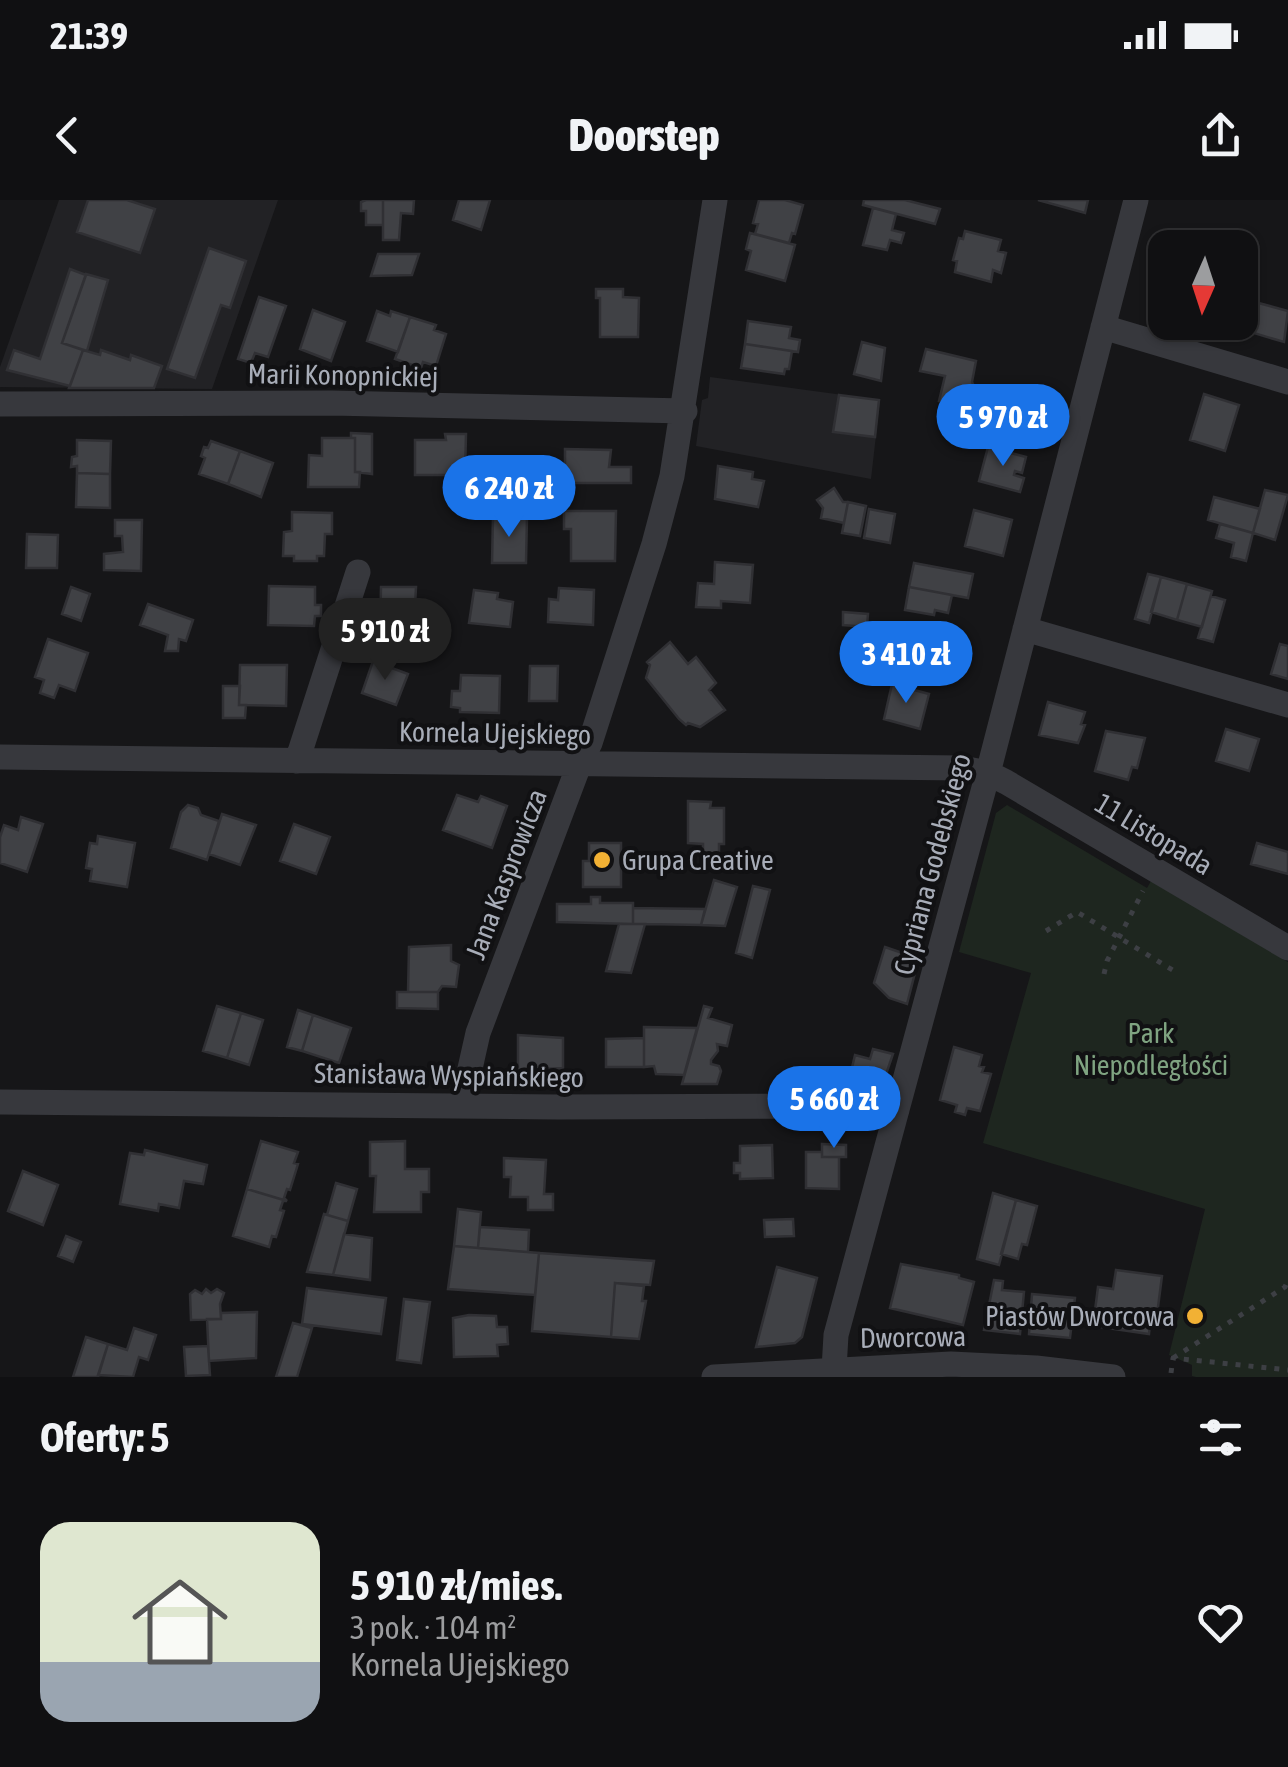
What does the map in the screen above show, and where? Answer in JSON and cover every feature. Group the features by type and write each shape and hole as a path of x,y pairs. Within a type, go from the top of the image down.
{"street":[{"name":"Jana Kasprowicza","path":"462,1104 478,1033 590,743 654,544 685,411 715,200"},
{"name":"Cypriana Godebskiego","path":"834,1369 836,1335 988,773 1136,200"},
{"path":"1103,327 1288,382"},
{"name":"Marii Konopnickiej","path":"0,404 332,403 685,411"},
{"path":"297,761 298,748 358,572"},
{"path":"1025,628 1288,705"},
{"name":"Kornela Ujejskiego","path":"0,757 962,768 988,773"},
{"name":"11 Listopada","path":"988,773 1288,948"},
{"name":"Stanisława Wyspiańskiego","path":"0,1102 558,1108 860,1106 898,1110"},
{"name":"Dworcowa","path":"714,1377 834,1369 1036,1368 1113,1377"}],"path":[{"path":"1104,974 1146,884"},
{"path":"1046,931 1077,912 1179,974"},
{"path":"1173,1358 1285,1288 1288,1280"},
{"path":"1173,1358 1288,1370"},
{"path":"1171,1373 1173,1358"}],"shaded area":[{"path":"59,200 278,200 212,389 0,387 0,367"},
{"path":"710,377 880,400 871,479 696,446 702,400 708,398"}],"green space":[{"name":"Park Niepodległości","path":"1007,805 1147,888 1151,881 1288,962 1288,1377 1196,1377 1192,1376 1192,1365 1169,1355 1205,1209 983,1143 1031,973 959,952 996,813"}],"building":[{"path":"88,200 127,200 155,209 140,253 77,232"},
{"path":"383,200 383,225 366,225 361,202"},
{"path":"383,200 414,200 413,214 401,213 399,240 383,240"},
{"path":"459,200 490,200 481,230 453,220"},
{"path":"759,200 803,205 789,243 755,234 758,224 753,223"},
{"path":"864,200 905,200 940,209 935,224 863,205"},
{"path":"1038,200 1088,200 1085,213"},
{"path":"873,208 896,214 892,230 904,233 901,243 890,240 887,250 863,245"},
{"path":"965,231 1001,240 998,251 1006,253 1001,273 993,270 991,282 955,272 957,261 953,260"},
{"path":"750,233 795,245 785,281 746,270"},
{"path":"209,248 246,261 230,308 221,305 195,378 167,369"},
{"path":"378,254 419,254 412,275 371,276"},
{"path":"70,269 86,275 62,343 83,350 70,386 7,370 14,350 40,359"},
{"path":"86,274 108,280 87,351 62,343"},
{"path":"596,289 623,289 623,297 639,298 638,337 600,337 600,298 596,298"},
{"path":"259,297 286,306 268,357 255,353 251,363 238,359"},
{"path":"1258,303 1288,311 1284,342 1258,334"},
{"path":"313,310 345,322 331,361 300,349"},
{"path":"377,311 410,317 398,352 367,341"},
{"path":"410,317 436,325 434,330 446,334 436,366 423,362 421,368 395,359"},
{"path":"748,321 791,327 789,338 800,340 798,352 745,344"},
{"path":"862,342 885,348 881,381 854,374"},
{"path":"745,344 792,351 789,369 784,374 741,368"},
{"path":"926,349 976,361 973,402 965,407 939,401 945,376 920,371"},
{"path":"83,350 100,355 101,350 130,360 131,355 162,366 154,388 69,388"},
{"path":"1204,394 1239,405 1225,451 1190,440"},
{"path":"839,395 879,400 875,437 833,432"},
{"path":"351,433 372,434 372,474 355,472 355,438 351,438"},
{"path":"445,434 466,434 465,475 415,475 415,440 446,440"},
{"path":"322,438 355,438 359,487 308,487 309,455 322,456"},
{"path":"77,440 111,441 110,474 77,473 77,466 71,467 72,457 77,456"},
{"path":"211,441 240,451 228,484 199,474 204,447 208,448"},
{"path":"988,447 1026,457 1022,473 1015,471 1014,475 1024,478 1020,492 979,481"},
{"path":"565,449 611,450 609,467 631,467 631,483 565,483"},
{"path":"240,451 273,463 261,497 228,484"},
{"path":"718,466 753,472 752,479 764,481 758,507 715,499"},
{"path":"77,473 110,474 110,508 76,507"},
{"path":"834,488 843,502 848,502 844,523 821,518 823,508 817,500"},
{"path":"1265,490 1288,495 1275,540 1253,533"},
{"path":"1214,497 1260,509 1253,533 1208,520"},
{"path":"848,502 866,506 860,536 842,533"},
{"path":"869,509 895,514 890,543 864,538"},
{"path":"974,510 1012,520 1003,556 965,546"},
{"path":"564,511 616,511 615,561 571,561 571,529 564,529"},
{"path":"292,512 332,513 332,534 325,534 324,556 317,556 317,561 294,561 294,556 283,556 284,532 292,531"},
{"path":"493,516 527,517 526,563 492,563"},
{"path":"115,520 142,520 141,571 104,570 104,554 123,552 122,536 115,536"},
{"path":"1220,524 1253,533 1246,561 1231,557 1234,543 1216,538"},
{"path":"27,534 58,535 57,568 26,568"},
{"path":"715,562 753,565 750,603 721,601 721,608 696,607 698,583 714,584"},
{"path":"914,563 973,574 968,598 909,587"},
{"path":"1148,574 1161,577 1149,623 1135,619"},
{"path":"1161,577 1187,584 1177,620 1151,612"},
{"path":"1187,584 1212,591 1202,627 1177,620"},
{"path":"269,586 315,587 315,605 321,605 321,616 315,616 314,626 268,625"},
{"path":"71,587 90,594 81,621 62,614"},
{"path":"381,587 416,587 414,628 380,627"},
{"path":"909,587 952,595 948,613 905,610"},
{"path":"559,588 594,590 593,625 548,622 549,599 558,600"},
{"path":"474,590 498,593 497,599 513,602 510,627 469,623"},
{"path":"1211,596 1225,600 1213,642 1198,638"},
{"path":"148,604 193,620 186,641 179,639 178,651 165,651 168,635 140,625"},
{"path":"843,612 868,614 867,627 843,625"},
{"path":"891,629 903,630 892,674 879,671"},
{"path":"48,639 88,653 75,691 59,685 54,698 40,693 44,680 35,677"},
{"path":"670,642 688,664 696,657 716,683 709,690 725,710 700,727 686,725 679,719 646,678 650,665 647,662"},
{"path":"1280,644 1288,646 1288,679 1271,674"},
{"path":"373,661 408,674 396,705 362,693"},
{"path":"240,665 287,665 286,706 239,705"},
{"path":"530,666 558,666 557,701 529,701"},
{"path":"461,675 500,676 499,713 460,712 460,708 451,707 452,691 460,691"},
{"path":"892,684 929,694 920,729 884,719"},
{"path":"223,686 240,686 239,705 246,705 245,718 223,718"},
{"path":"1048,702 1085,712 1078,743 1039,735"},
{"path":"1226,729 1259,739 1249,771 1216,761"},
{"path":"1106,731 1145,738 1137,768 1132,767 1128,780 1095,771"},
{"path":"457,795 478,802 481,796 507,806 492,848 443,830"},
{"path":"688,801 711,802 710,808 724,808 724,844 719,844 719,854 703,854 703,844 688,843"},
{"path":"188,805 219,821 207,860 171,848 181,812"},
{"path":"222,814 256,825 240,865 209,854"},
{"path":"21,817 43,824 27,872 0,863 4,825 18,830"},
{"path":"294,824 330,837 316,874 280,861"},
{"path":"98,836 135,843 127,887 90,881 92,869 86,868 90,843 97,844"},
{"path":"589,843 621,843 621,887 583,887 583,861 589,861"},
{"path":"1257,843 1288,852 1288,874 1251,864"},
{"path":"714,880 737,887 725,926 701,925"},
{"path":"753,886 770,890 752,958 736,953"},
{"path":"591,897 600,897 600,903 633,903 633,924 557,922 557,904 591,904"},
{"path":"633,908 705,909 701,925 633,924"},
{"path":"619,924 645,924 631,973 606,971"},
{"path":"451,945 451,961 459,965 456,987 442,986 438,992 408,992 409,947"},
{"path":"885,947 911,956 911,967 916,969 907,1004 889,998 874,983"},
{"path":"397,992 438,992 438,1009 397,1008"},
{"path":"217,1006 241,1013 227,1058 203,1051"},
{"path":"704,1006 712,1008 708,1018 732,1025 727,1046 717,1044 718,1051 711,1060 721,1071 717,1084 682,1084"},
{"path":"298,1010 313,1015 302,1051 287,1047"},
{"path":"241,1013 263,1020 249,1065 227,1058"},
{"path":"313,1015 351,1028 339,1063 302,1051"},
{"path":"644,1027 697,1028 684,1075 656,1074 654,1066 644,1067"},
{"path":"518,1035 563,1038 563,1068 518,1070"},
{"path":"644,1038 644,1067 606,1067 606,1039"},
{"path":"954,1047 982,1055 979,1066 984,1067 982,1072 991,1074 980,1111 967,1108 965,1115 955,1112 957,1105 940,1100"},
{"path":"873,1049 893,1054 881,1089 858,1083 850,1076 855,1055 870,1059"},
{"path":"261,1141 298,1152 294,1163 298,1164 284,1198 287,1201 247,1189"},
{"path":"405,1141 405,1169 429,1169 429,1192 421,1192 421,1212 374,1212 376,1176 370,1176 370,1142"},
{"path":"822,1144 846,1145 846,1157 822,1157"},
{"path":"772,1145 773,1178 740,1179 740,1173 734,1173 734,1163 740,1163 740,1146"},
{"path":"145,1150 207,1165 203,1184 184,1181 179,1208 159,1204 158,1211 120,1204 130,1153 144,1155"},
{"path":"806,1152 839,1157 839,1189 806,1188"},
{"path":"504,1158 546,1160 544,1194 553,1194 553,1210 528,1210 528,1197 510,1197 511,1177 504,1177"},
{"path":"23,1171 58,1185 43,1225 8,1211"},
{"path":"336,1183 357,1189 348,1221 327,1215"},
{"path":"247,1189 287,1201 283,1201 280,1210 284,1211 269,1247 233,1236"},
{"path":"993,1193 1016,1200 999,1265 977,1259"},
{"path":"1016,1200 1037,1206 1027,1245 1022,1244 1018,1259 1001,1254"},
{"path":"458,1209 481,1212 478,1248 454,1246"},
{"path":"324,1214 348,1221 333,1275 307,1272"},
{"path":"793,1219 794,1236 765,1237 764,1220"},
{"path":"480,1227 529,1230 528,1252 478,1248"},
{"path":"344,1234 372,1238 370,1280 333,1275"},
{"path":"66,1236 81,1242 73,1262 58,1256"},
{"path":"454,1246 539,1253 535,1295 448,1289"},
{"path":"539,1253 654,1261 650,1285 615,1283 611,1337 532,1331"},
{"path":"901,1264 959,1275 974,1282 963,1325 890,1308"},
{"path":"777,1267 817,1278 802,1337 795,1343 756,1347"},
{"path":"1116,1270 1162,1276 1157,1315 1151,1314 1149,1334 1093,1326 1098,1287 1113,1289"},
{"path":"994,1280 1003,1281 1002,1290 1024,1292 1020,1334 984,1330"},
{"path":"615,1283 644,1286 642,1301 646,1301 639,1339 611,1337"},
{"path":"307,1288 386,1298 381,1334 302,1324"},
{"path":"206,1289 224,1293 221,1319 191,1320 190,1294 195,1290 202,1294"},
{"path":"1032,1294 1075,1298 1070,1338 1029,1334"},
{"path":"404,1299 430,1302 421,1363 397,1360"},
{"path":"257,1312 256,1358 209,1361 207,1319 221,1319 221,1313"},
{"path":"496,1316 497,1327 507,1327 508,1344 497,1345 498,1356 454,1357 453,1318"},
{"path":"293,1323 312,1328 297,1377 276,1377"},
{"path":"134,1328 156,1335 148,1360 139,1357 133,1377 98,1375 108,1344 127,1350"},
{"path":"86,1337 108,1344 98,1377 73,1377"},
{"path":"208,1346 210,1375 186,1376 184,1347"}],"place":[{"name":"Grupa Creative","path":"602,860"},
{"name":"Piastów Dworcowa","path":"1195,1316"}]}
